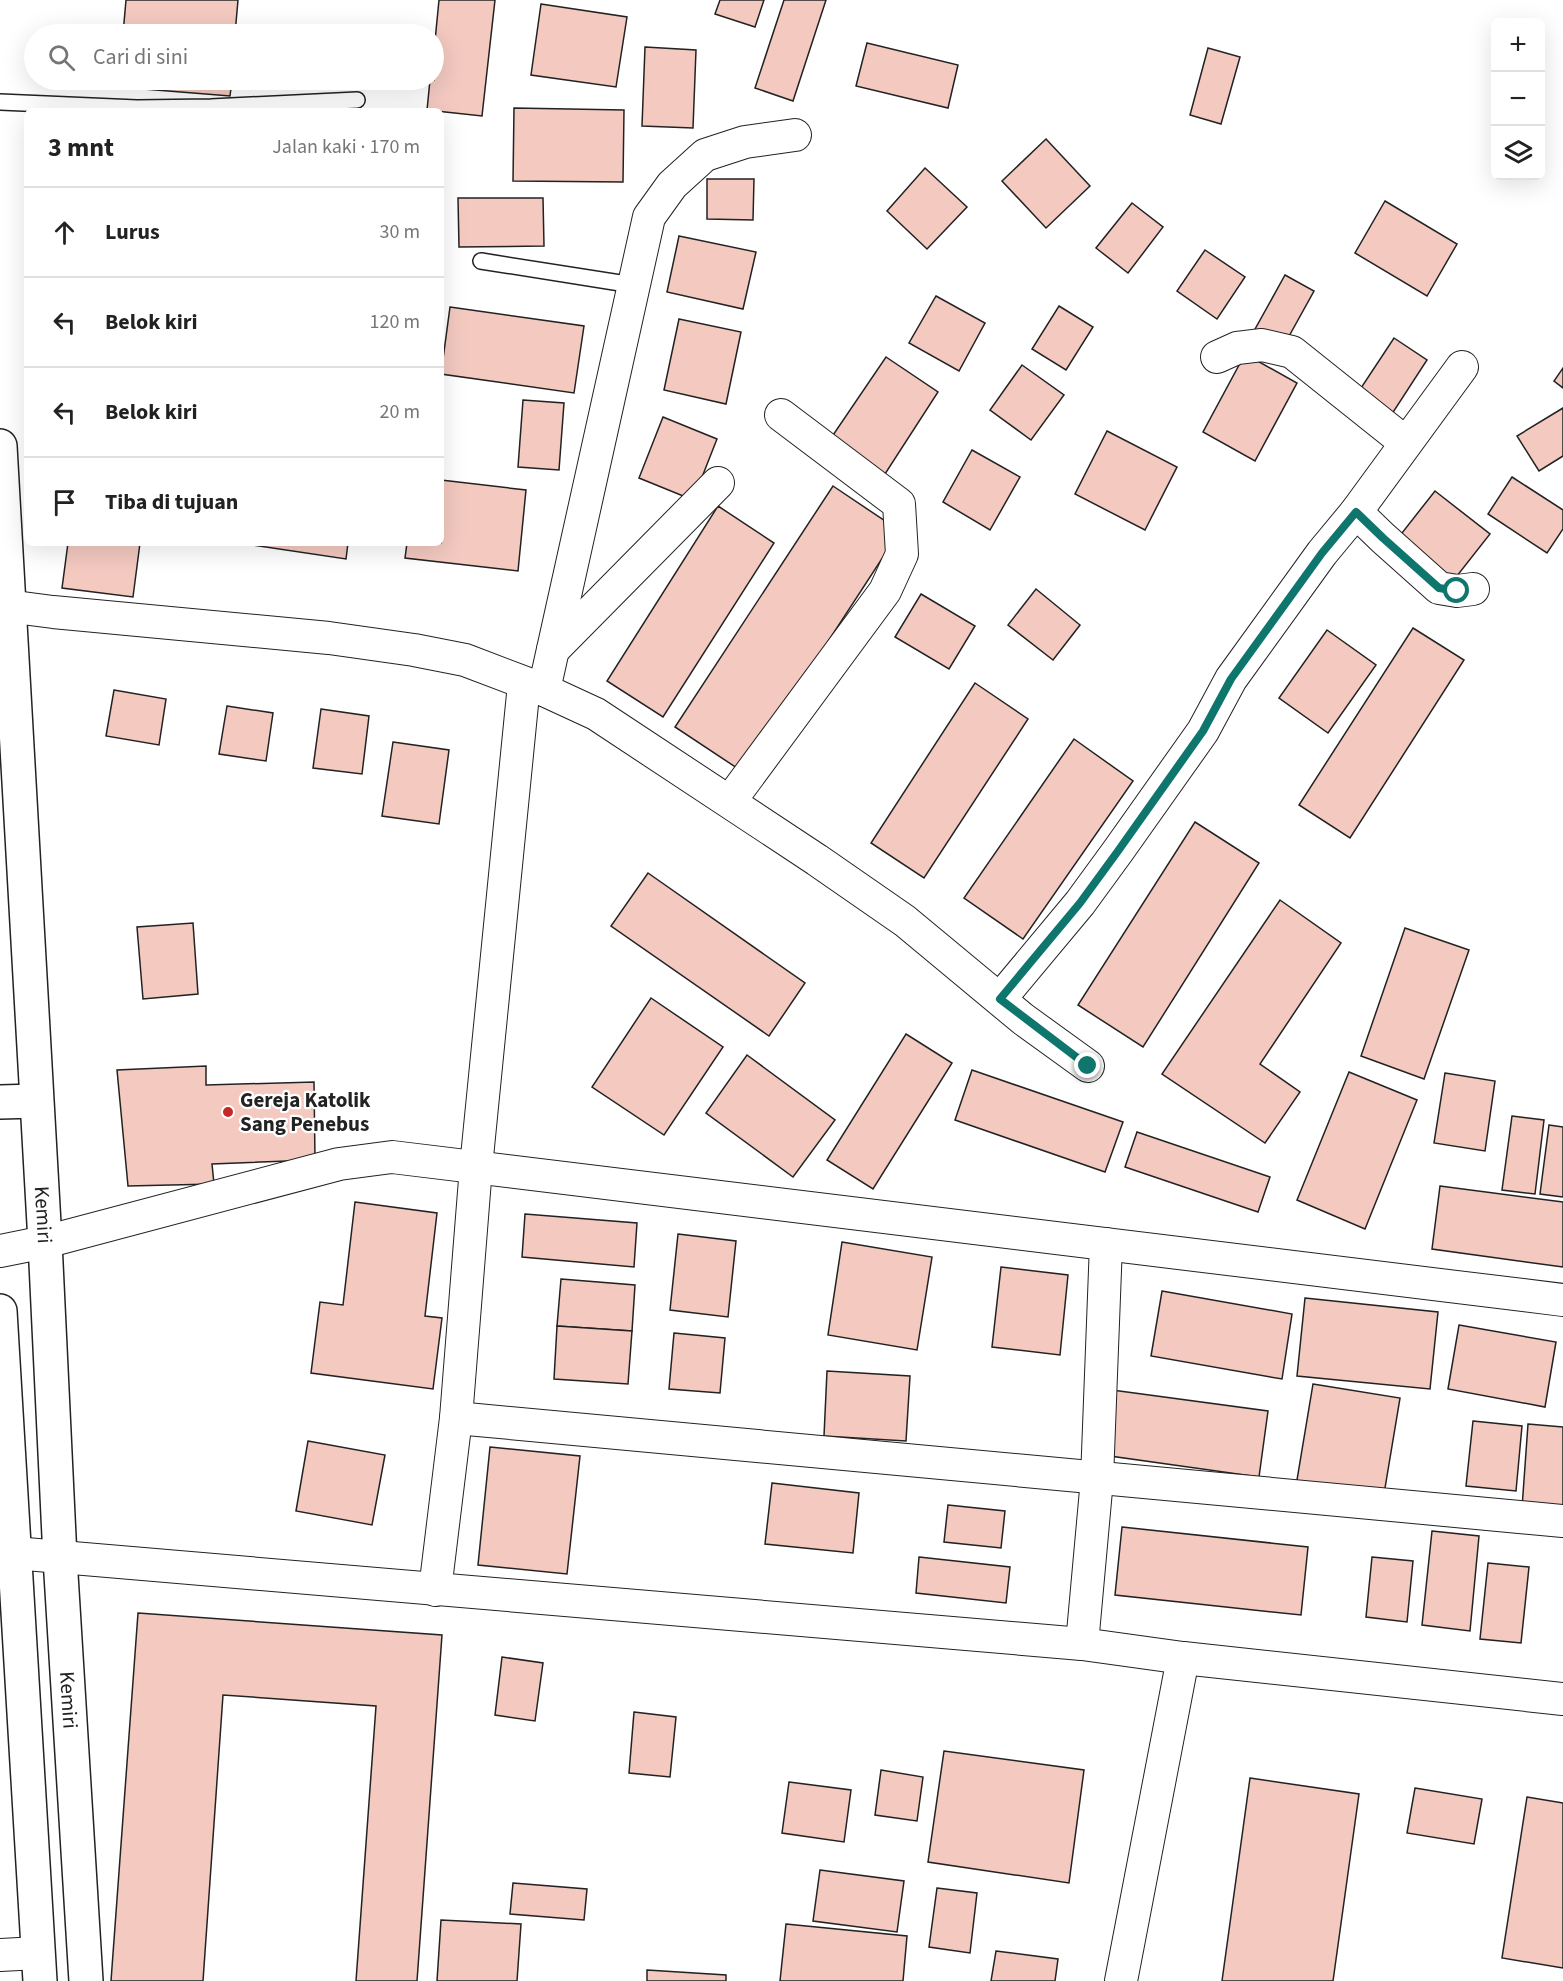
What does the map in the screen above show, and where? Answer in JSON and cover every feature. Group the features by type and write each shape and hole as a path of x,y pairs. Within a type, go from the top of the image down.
{"highway":[{"name":"Kemiri","path":"0,446 4,605 45,1242 60,1558 86,1981"},
{"path":"0,1102 36,1101"},
{"path":"0,1311 3,1401 39,1967"}],"street":[{"path":"435,1590 456,1418 476,1167 534,687 553,650 649,217 672,185 705,155 745,142 795,135"},
{"path":"1217,357 1237,348 1262,345 1292,352 1406,443"},
{"path":"1000,999 1080,903 1203,731 1231,679 1322,553 1356,512 1462,367"},
{"path":"730,801 885,591 902,554 899,504 781,415"},
{"path":"553,650 718,483"},
{"path":"1356,512 1439,588 1457,591 1473,589"},
{"path":"4,605 230,630 329,638 404,649 465,660 534,687 596,714 730,801 905,921 1000,999 1088,1066"},
{"path":"0,1251 45,1242 357,1160 392,1157 1563,1300"},
{"path":"1082,1644 1097,1479 1106,1244"},
{"path":"456,1418 1563,1521"},
{"path":"14,1553 1082,1644 1182,1658 1563,1700"},
{"path":"1121,1981 1182,1658"},
{"path":"0,1955 39,1967"}],"lane":[{"path":"0,102 137,108 357,100"},
{"path":"481,261 633,285"}],"building":[{"path":"126,0 238,0 236,24 124,24"},
{"path":"439,0 495,0 482,116 444,112 444,108 427,108 429,90 444,90 444,24 437,24"},
{"path":"720,0 764,0 755,27 715,14"},
{"path":"784,0 826,0 793,101 755,88"},
{"path":"541,4 627,17 616,87 531,75"},
{"path":"867,43 958,65 948,108 856,86"},
{"path":"645,47 696,50 693,128 642,126"},
{"path":"1208,48 1240,57 1221,124 1190,115"},
{"path":"156,90 231,90 230,96"},
{"path":"514,108 624,110 623,182 513,181"},
{"path":"1046,139 1090,186 1046,228 1002,181"},
{"path":"925,168 967,207 927,249 887,211"},
{"path":"707,179 754,179 753,220 707,219"},
{"path":"458,198 543,198 544,246 459,247"},
{"path":"1385,201 1457,244 1427,296 1355,253"},
{"path":"1132,203 1163,227 1128,273 1096,248"},
{"path":"679,236 756,252 743,309 667,292"},
{"path":"1205,250 1245,277 1217,319 1177,291"},
{"path":"1285,275 1314,291 1283,347 1254,331"},
{"path":"936,296 985,323 959,371 909,343"},
{"path":"1059,306 1093,327 1066,370 1032,349"},
{"path":"450,307 584,326 574,393 444,374 444,352"},
{"path":"679,319 741,332 726,404 664,390"},
{"path":"1394,338 1427,360 1390,417 1357,394"},
{"path":"1245,354 1297,383 1255,461 1203,432"},
{"path":"886,357 938,392 885,474 831,438"},
{"path":"1022,365 1064,395 1031,440 990,410"},
{"path":"1563,368 1563,388 1554,381"},
{"path":"523,400 564,403 559,470 518,467"},
{"path":"1563,408 1563,456 1539,471 1517,436"},
{"path":"663,417 717,439 693,500 639,478"},
{"path":"1107,431 1177,467 1145,530 1075,494"},
{"path":"972,450 1020,477 990,530 943,502"},
{"path":"1512,477 1563,510 1563,529 1547,553 1488,514"},
{"path":"444,480 526,490 518,571 405,558 407,546 444,546"},
{"path":"833,486 900,531 743,772 675,727"},
{"path":"1435,491 1490,534 1453,581 1398,538"},
{"path":"718,506 774,543 663,717 607,681"},
{"path":"68,546 140,546 133,597 62,588"},
{"path":"259,546 348,546 346,559"},
{"path":"1036,589 1080,625 1053,660 1008,625"},
{"path":"921,594 975,626 949,669 895,637"},
{"path":"1413,628 1464,660 1350,838 1299,805"},
{"path":"1327,630 1376,665 1328,733 1279,698"},
{"path":"975,683 1028,719 924,878 871,843"},
{"path":"114,690 166,699 159,745 106,736"},
{"path":"227,706 273,713 266,761 219,754"},
{"path":"321,709 369,716 362,774 313,768"},
{"path":"1074,739 1133,781 1023,939 964,898"},
{"path":"393,742 449,750 439,824 382,816"},
{"path":"1195,822 1259,863 1143,1047 1078,1005"},
{"path":"648,873 805,983 769,1036 611,926"},
{"path":"1280,900 1341,943 1260,1064 1300,1092 1265,1143 1162,1074"},
{"path":"193,923 198,994 143,999 137,927"},
{"path":"1405,928 1469,950 1424,1079 1361,1056"},
{"path":"651,998 723,1047 664,1135 592,1087"},
{"path":"906,1034 952,1063 873,1189 827,1160"},
{"path":"747,1055 835,1120 793,1177 706,1113"},
{"path":"206,1066 206,1085 314,1082 315,1160 212,1164 214,1184 128,1186 117,1070"},
{"path":"972,1070 1123,1122 1105,1172 955,1120"},
{"path":"1349,1072 1417,1100 1365,1229 1297,1200"},
{"path":"1445,1073 1495,1081 1485,1151 1434,1143"},
{"path":"1512,1116 1544,1120 1535,1194 1502,1190"},
{"path":"1549,1125 1563,1127 1563,1197 1540,1194"},
{"path":"1137,1132 1270,1177 1258,1212 1125,1167"},
{"path":"1440,1186 1563,1202 1563,1267 1432,1249"},
{"path":"355,1202 437,1213 425,1316 442,1318 433,1389 311,1373 320,1302 343,1305"},
{"path":"525,1214 637,1223 634,1267 522,1257"},
{"path":"678,1234 736,1241 728,1317 670,1310"},
{"path":"842,1242 932,1257 917,1350 828,1335"},
{"path":"1001,1267 1068,1275 1060,1355 992,1347"},
{"path":"561,1279 635,1285 632,1331 557,1326"},
{"path":"1162,1291 1292,1314 1282,1379 1151,1356"},
{"path":"1305,1298 1438,1312 1430,1389 1297,1376"},
{"path":"1459,1325 1556,1342 1545,1407 1448,1389"},
{"path":"557,1326 632,1331 628,1384 554,1379"},
{"path":"674,1333 725,1338 720,1393 669,1389"},
{"path":"827,1371 910,1376 906,1441 824,1436"},
{"path":"1313,1384 1400,1398 1383,1500 1296,1486"},
{"path":"1112,1390 1268,1411 1259,1477 1103,1455"},
{"path":"1473,1421 1522,1426 1516,1491 1466,1486"},
{"path":"1528,1424 1563,1427 1563,1511 1522,1508"},
{"path":"308,1441 385,1455 372,1525 296,1511"},
{"path":"490,1447 580,1456 567,1574 478,1565"},
{"path":"772,1483 859,1493 853,1553 765,1544"},
{"path":"948,1505 1005,1511 1001,1548 944,1542"},
{"path":"1122,1527 1308,1547 1301,1615 1115,1595"},
{"path":"1432,1531 1479,1536 1470,1631 1422,1625"},
{"path":"919,1557 1010,1567 1006,1603 916,1593"},
{"path":"1372,1557 1413,1561 1407,1622 1366,1617"},
{"path":"1488,1563 1529,1567 1521,1643 1480,1639"},
{"path":"138,1613 442,1635 417,1981 356,1981 376,1706 223,1695 203,1981 111,1981"},
{"path":"502,1657 543,1663 535,1721 495,1715"},
{"path":"634,1712 676,1717 670,1777 629,1773"},
{"path":"944,1751 1084,1770 1069,1883 928,1862"},
{"path":"881,1770 923,1777 917,1821 875,1815"},
{"path":"1250,1778 1359,1794 1333,1981 1222,1981"},
{"path":"789,1782 851,1790 844,1842 782,1833"},
{"path":"1415,1788 1482,1799 1474,1844 1407,1833"},
{"path":"1527,1797 1563,1803 1563,1968 1502,1958"},
{"path":"820,1870 904,1881 897,1932 813,1921"},
{"path":"513,1883 587,1889 584,1920 510,1914"},
{"path":"937,1888 977,1893 970,1953 929,1947"},
{"path":"441,1920 521,1924 517,1981 437,1981"},
{"path":"786,1924 907,1936 903,1981 780,1981"},
{"path":"996,1951 1058,1959 1055,1981 991,1981"},
{"path":"647,1970 726,1975 726,1981 647,1981"}],"place":[{"name":"Gereja Katolik Sang Penebus","path":"228,1112"}],"route":[{"path":"1088,1066 1023,1019 1000,999 1080,903 1118,851 1203,731 1231,679 1322,553 1356,512 1439,588 1457,591"}]}
